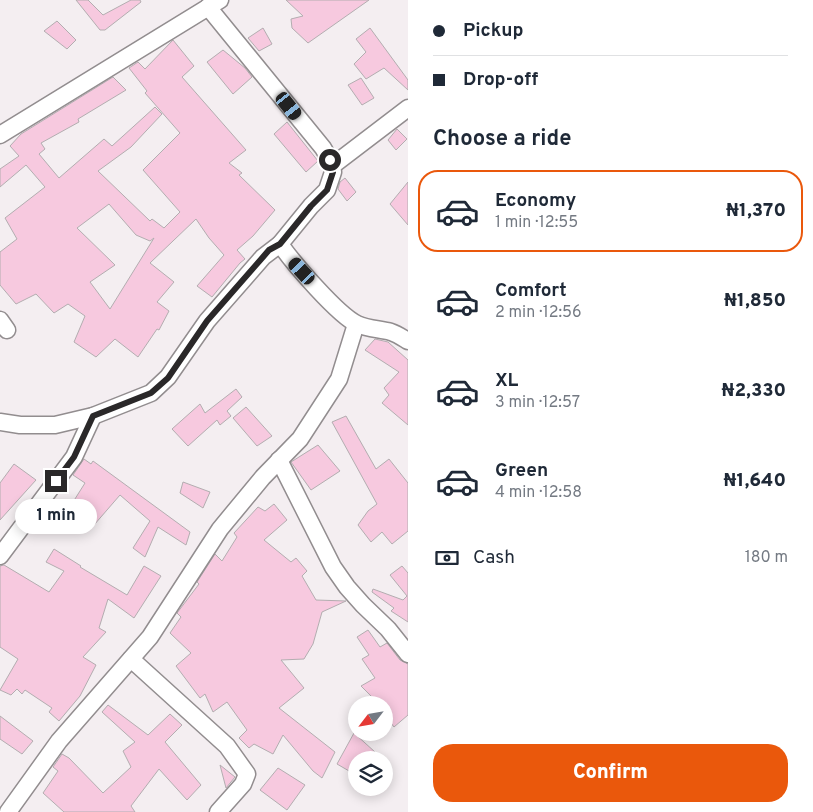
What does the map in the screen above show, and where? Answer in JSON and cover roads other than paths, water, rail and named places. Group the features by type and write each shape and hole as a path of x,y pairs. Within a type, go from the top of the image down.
{"street":[{"path":"0,136 214,4 323,148 330,160 333,172 327,190 311,206 280,244 269,250 207,321 168,378 151,393 93,416 55,425 20,425 0,422"},
{"path":"332,166 378,129 408,108"},
{"path":"280,244 289,257 328,299 356,324 392,332 408,341"},
{"path":"8,812 59,741 150,637 220,529 263,476 300,439 339,379 356,324"},
{"path":"0,556 74,457 93,416"},
{"path":"279,460 334,567 347,587 388,629 408,654"},
{"path":"131,659 227,746 246,769 248,774 243,784 218,812"}]}
